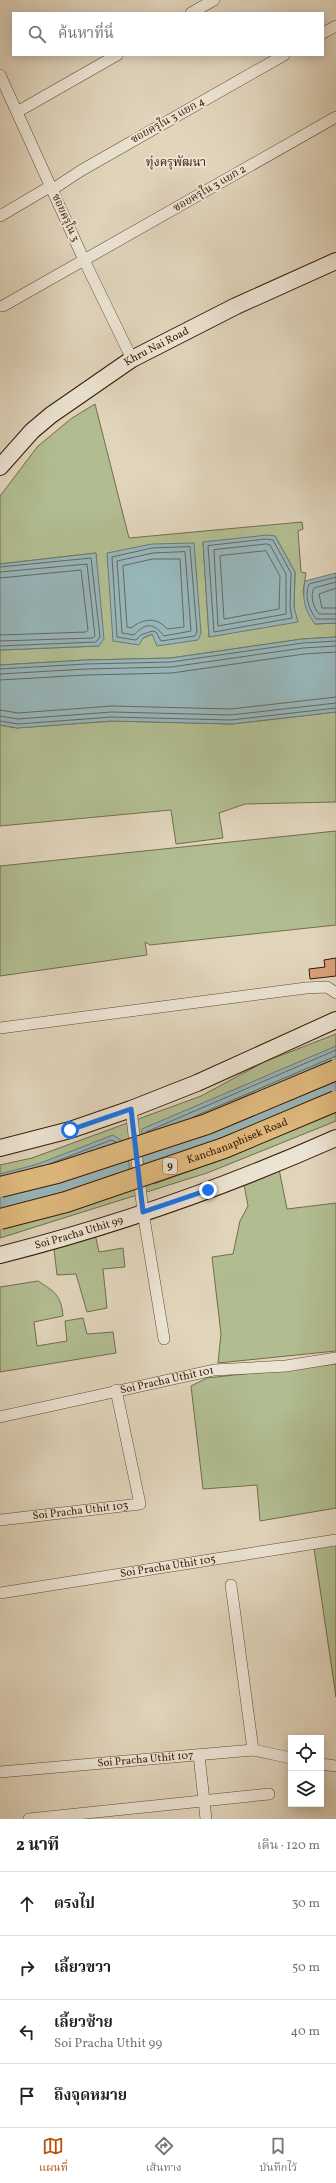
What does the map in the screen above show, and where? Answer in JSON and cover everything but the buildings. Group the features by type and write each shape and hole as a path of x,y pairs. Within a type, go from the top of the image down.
{"highway":[{"path":"0,1188 57,1173 207,1124 336,1070"},
{"name":"Kanchanaphisek Road","path":"0,1219 66,1202 224,1148 336,1101"}],"main road":[{"name":"Khru Nai Road","path":"0,467 32,431 52,414 132,359 236,306 336,261"},
{"path":"0,1148 70,1130 131,1109 197,1083 336,1020"},
{"name":"Soi Pracha Uthit 99","path":"0,1255 36,1246 143,1212 272,1165 336,1138"}],"street":[{"path":"193,12 214,0"},
{"path":"324,32 336,26"},
{"path":"17,112 115,56"},
{"name":"ซอยครุใน 3 แยก 4","path":"0,216 52,188 282,56"},
{"name":"ซอยครุใน 3","path":"0,76 84,260 132,359"},
{"name":"ซอยครุใน 3 แยก 2","path":"3,306 336,117"},
{"path":"0,1028 306,988 327,987 336,993"},
{"path":"131,1109 143,1212 164,1339"},
{"name":"Soi Pracha Uthit 101","path":"0,1416 214,1370 286,1366 336,1358"},
{"name":"Soi Pracha Uthit 103","path":"0,1520 140,1504 116,1390"},
{"name":"Soi Pracha Uthit 105","path":"0,1593 336,1540"},
{"path":"231,1585 253,1750"},
{"name":"Soi Pracha Uthit 107","path":"0,1772 253,1750 288,1757"},
{"path":"199,1755 206,1819"},
{"path":"324,1764 336,1766"},
{"path":"29,1819 269,1794"}],"green space":[{"path":"95,404 129,538 302,522 303,529 298,531 301,572 306,573 303,592 315,624 336,623 336,637 302,639 171,658 86,660 0,665 0,650 99,646 96,553 0,564 0,496 38,446 72,418","holes":["275,536 295,572 294,607 209,637 203,542","194,543 153,634 143,638"]},
{"path":"336,712 336,802 245,804 219,813 223,838 176,844 171,810 0,826 0,725 17,728 112,721 232,724"},
{"path":"336,831 336,925 150,945 145,942 147,955 0,976 0,866"},
{"path":"336,1034 336,1121 207,1173 0,1238 0,1165 32,1158 201,1096 264,1062"},
{"path":"279,1169 287,1209 336,1203 336,1351 218,1363 221,1334 212,1257 233,1254 240,1221 248,1206 243,1179"},
{"path":"95,1234 99,1252 123,1248 125,1267 103,1269 107,1308 87,1312 76,1274 57,1275 54,1249"},
{"path":"38,1281 53,1291 59,1299 63,1316 34,1322 37,1346 67,1341 65,1321 83,1318 87,1334 113,1332 116,1353 0,1372 0,1287"},
{"path":"336,1364 336,1508 260,1521 257,1485 203,1489 191,1386 207,1378"},
{"path":"336,1545 336,1697 314,1548"}],"water":[{"path":"267,535 275,536 295,572 294,607 298,622 209,637 203,542"},
{"path":"194,543 201,633 198,640 157,646 152,634 143,638 139,645 113,641 107,553 152,544"},
{"path":"96,553 104,639 99,646 0,650 0,564"},
{"path":"336,573 336,623 315,624 306,609 304,599 305,581"},
{"path":"336,637 336,712 232,724 112,721 17,728 0,725 0,665 86,660 171,658 302,639"},
{"path":"336,1046 336,1112 215,1162 154,1184 141,1157 142,1129"},
{"path":"113,1135 122,1141 129,1163 131,1188 0,1228 0,1174 38,1164"}],"district":[{"name":"ทุ่งครุพัฒนา","path":"176,163"}],"route":[{"path":"70,1130 131,1109 143,1212 208,1190"}]}
